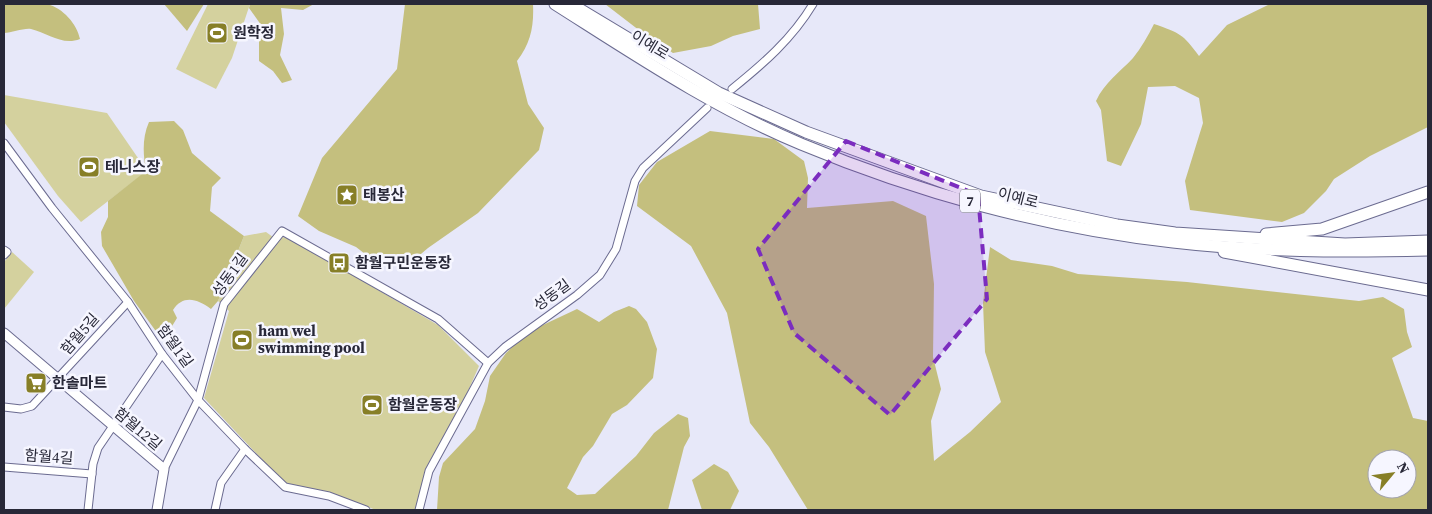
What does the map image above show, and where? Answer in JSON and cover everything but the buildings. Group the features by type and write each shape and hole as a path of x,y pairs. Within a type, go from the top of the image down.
{"highway":[{"name":"이예로","path":"555,4 646,61 731,110 800,144 936,192 1013,212 1113,234 1345,244 1428,241"},
{"name":"이예로","path":"571,4 719,93 806,132 878,160 981,196 1173,237 1329,252 1428,250"},
{"path":"1173,237 1274,234 1322,229 1428,192"},
{"path":"1173,237 1428,290"}],"street":[{"path":"732,89 767,61 800,25 813,4"},
{"name":"성동길","path":"419,510 429,471 488,364 505,347 600,276 616,249 635,181 643,168 707,108"},
{"name":"함월1길","path":"4,143 52,208 128,302 162,354 198,400 245,449 285,488 366,510"},
{"name":"성동1길","path":"164,469 198,400 224,304 282,231 438,319 488,364"},
{"path":"4,250 6,252 4,256"},
{"name":"함월5길","path":"4,407 21,409 32,406 128,302"},
{"name":"함월12길","path":"4,333 164,469"},
{"path":"88,510 92,474 98,448 162,354"},
{"path":"215,510 221,484 245,449"},
{"name":"함월4길","path":"4,467 92,474"},
{"path":"157,510 164,469"}],"highlighted area":[{"path":"846,141 978,195 987,299 890,415 794,333 758,249"}],"shaded area":[{"path":"37,2 53,6 68,17 76,28 80,39 73,41 61,40 31,29 4,33 4,4"},
{"path":"164,4 204,4 187,31"},
{"name":"원학정","path":"208,4 250,4 232,58 216,89 176,69"},
{"path":"250,4 314,4 303,10 281,8 284,34 280,55 292,80 282,83 273,71 259,61 259,22 249,8"},
{"path":"405,4 533,4 531,34 526,48 517,61 528,104 544,128 539,150 478,213 428,248 408,265 377,263 356,247 319,231 298,216 322,158 397,69"},
{"path":"605,4 758,4 760,29 733,36 711,46 673,53 644,34"},
{"path":"1270,4 1428,4 1428,127 1370,156 1334,179 1326,191 1304,213 1282,222 1190,210 1185,181 1203,123 1199,98 1175,86 1148,87 1141,124 1121,166 1107,161 1101,110 1096,101 1108,83 1133,58 1154,24 1180,35 1199,56 1227,25"},
{"path":"4,95 107,113 147,171 81,222 58,196 4,122"},
{"path":"174,121 183,130 192,153 221,178 212,187 210,211 244,236 218,301 211,309 196,301 186,300 181,302 173,310 177,318 163,341 134,301 102,246 101,232 108,217 108,201 146,171 144,146 149,122"},
{"path":"710,131 774,139 804,161 808,178 807,208 893,201 926,216 934,284 933,357 941,389 931,421 934,461 970,432 1001,402 985,352 983,303 990,247 1011,260 1052,266 1078,274 1187,282 1359,301 1383,297 1404,309 1407,332 1412,347 1392,358 1413,418 1428,421 1428,510 808,510 769,447 750,423 727,313 691,246 637,206 639,185 657,162"},
{"path":"266,232 277,240 282,237 289,238 438,325 479,366 416,510 376,510 328,492 287,486 204,398 229,311 218,301 244,236"},
{"path":"12,252 34,272 4,309 4,262"},
{"path":"629,306 636,309 647,322 657,349 653,378 627,405 612,414 593,446 583,457 567,488 577,495 595,494 636,456 654,433 678,414 688,418 690,436 684,447 668,510 437,510 439,477 443,463 475,429 485,401 490,376 506,353 528,332 577,309 599,322 614,312"},
{"path":"714,464 728,472 739,491 730,510 702,510 692,480"}],"place":[{"name":"원학정","path":"217,33"},
{"name":"테니스장","path":"89,167"},
{"name":"태봉산","path":"347,195"},
{"name":"함월구민운동장","path":"339,263"},
{"name":"ham wel swimming pool","path":"242,340"},
{"name":"한솔마트","path":"36,383"},
{"name":"함월운동장","path":"372,405"}]}
